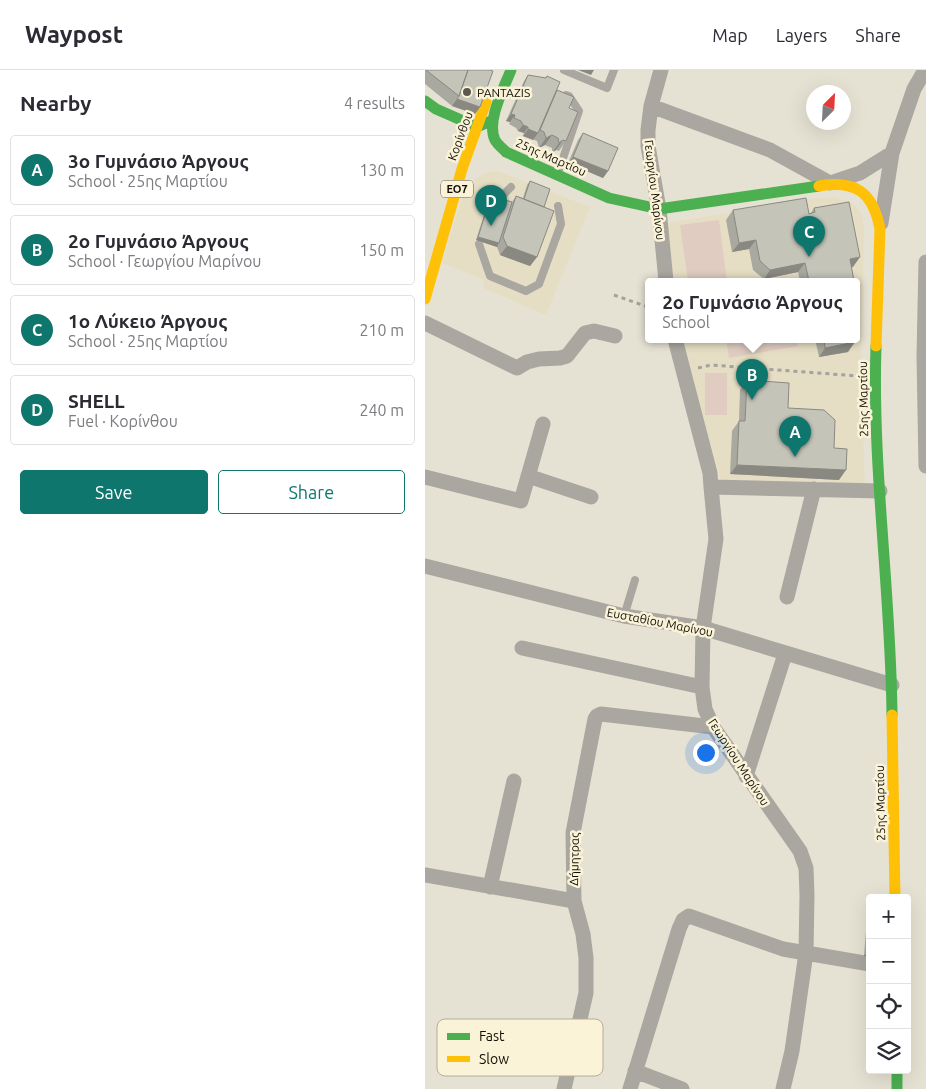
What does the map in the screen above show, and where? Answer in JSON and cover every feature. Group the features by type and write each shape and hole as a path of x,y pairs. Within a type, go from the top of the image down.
{"main road":[{"name":"Κορίνθου","path":"493,120 512,70"},
{"name":"Κορίνθου","path":"425,299 465,162 495,78"},
{"path":"425,101 477,128 493,120"},
{"name":"25ης Μαρτίου","path":"493,120 493,137 506,152 609,198 659,209 830,183 847,184 871,200 877,213 880,229 875,377 892,686 895,894"},
{"path":"465,162 486,154 506,152"},
{"path":"897,1074 897,1089"}],"street":[{"name":"Γεωργίου Μαρίνου","path":"661,70 651,106 648,146 659,209 666,278"},
{"path":"880,229 892,153 914,89 925,70"},
{"path":"651,106 770,150 830,183 861,173 892,153"},
{"path":"926,262 926,466"},
{"path":"425,323 517,368 533,360 567,356 585,333 594,332 615,336"},
{"name":"Γεωργίου Μαρίνου","path":"676,343 710,473 716,540 703,628 702,687 705,709 713,727 799,851 806,868 806,953 792,1051 783,1089"},
{"path":"425,478 521,501 543,424"},
{"path":"528,476 591,497"},
{"path":"711,487 880,491"},
{"path":"787,597 814,489"},
{"name":"Ευσταθίου Μαρίνου","path":"425,566 624,616 703,628 892,686"},
{"path":"522,648 702,687"},
{"path":"746,776 785,654"},
{"name":"Δήμητρας","path":"580,1019 586,993 586,958 583,934 574,900 573,833 597,716 601,714 713,727"},
{"path":"490,887 514,780"},
{"path":"425,875 574,900"},
{"path":"630,1089 679,929 683,920 689,916 783,949 866,963"},
{"path":"635,1071 682,1089"},
{"name":"Δήμητρας","path":"564,1089 567,1076"}],"lane":[{"path":"564,70 607,88 614,70"},
{"path":"557,175 579,111 569,96 559,92"},
{"path":"489,209 511,187"},
{"path":"479,244 490,276 526,291 539,284 561,224 558,206"},
{"path":"624,616 635,580"}],"path":[{"path":"615,295 645,306"},
{"path":"683,372 711,365 875,377"}],"shaded area":[{"path":"498,171 590,207 546,315 483,288 484,280 442,263 464,191 478,177 487,172"},
{"path":"832,197 850,201 862,214 864,228 861,374 865,488 721,480 691,375 684,343 860,343 860,278 669,278 657,225 809,199"},
{"path":"719,220 727,278 688,278 680,225"},
{"path":"727,343 798,343 798,346 729,358"},
{"path":"705,373 727,373 727,415 705,415"}],"building":[{"path":"426,70 468,70 459,96"},
{"path":"468,70 493,71 480,107 457,99"},
{"path":"528,75 546,78 547,76 560,82 538,133 528,129 521,121 514,118 515,115 511,114"},
{"path":"557,90 574,97 569,108 578,112 566,141 563,140 559,143 558,138 552,135 546,138 544,132 540,130"},
{"path":"583,133 618,148 608,171 573,157"},
{"path":"530,181 550,189 544,207 524,199"},
{"path":"491,196 512,202 499,243 478,237"},
{"path":"516,196 554,211 537,257 507,246 503,237"},
{"path":"806,198 809,214 815,212 814,208 849,202 860,257 850,259 853,278 808,278 805,263 770,270 760,261 756,240 739,243 733,210"},
{"path":"824,343 850,343 825,348"},
{"path":"747,380 789,383 788,408 824,410 835,420 834,448 847,449 846,470 737,465 739,421 745,421"}],"traffic: fast":[{"path":"511,70 494,114 493,132 496,142 506,152 609,198 659,209 819,186"},
{"path":"425,101 436,109 477,127 491,121"},
{"path":"876,346 875,392 879,484 889,623 892,715"},
{"path":"897,1074 897,1089"}],"traffic: slow":[{"path":"425,299 462,169 486,102"},
{"path":"819,186 843,185 861,191 873,206 877,216 880,229 876,346"},
{"path":"892,715 895,894"}],"place":[{"name":"PANTAZIS","path":"467,92"},
{"name":"SHELL","path":"491,226"},
{"name":"1ο Λύκειο Άργους","path":"809,257"},
{"name":"2ο Γυμνάσιο Άργους","path":"752,400"},
{"name":"3ο Γυμνάσιο Άργους","path":"795,457"}]}
